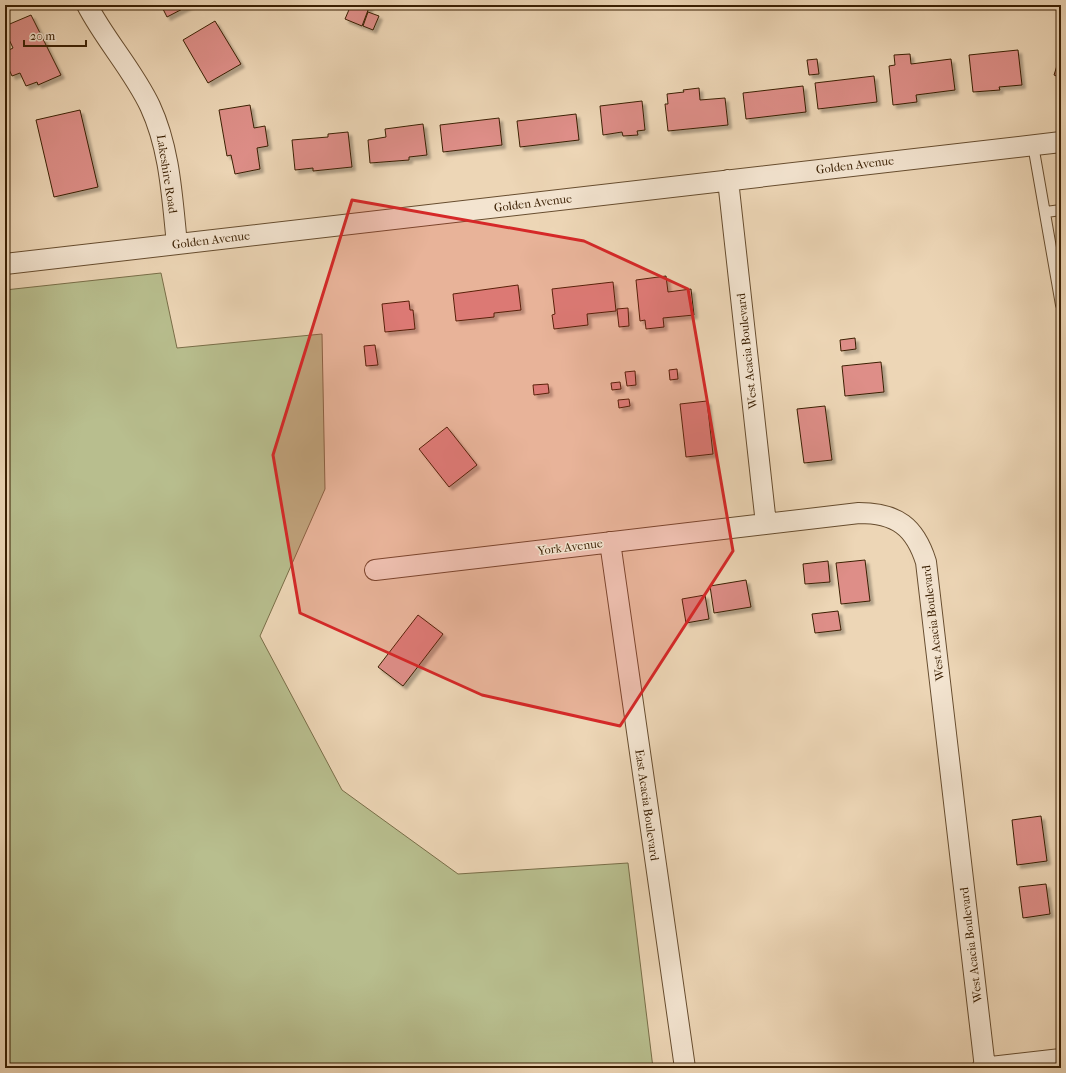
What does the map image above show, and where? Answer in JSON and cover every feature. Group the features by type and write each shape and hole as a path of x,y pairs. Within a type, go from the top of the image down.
{"street":[{"name":"Lakeshire Road","path":"87,5 94,20 135,81 155,119 161,135 168,166 177,244"},
{"name":"Golden Avenue","path":"5,264 1061,142"},
{"name":"West Acacia Boulevard","path":"728,180 766,524 860,513 887,515 909,531 917,540 922,552 927,570 984,1068"},
{"name":"York Avenue","path":"375,570 766,524"},
{"name":"East Acacia Boulevard","path":"610,542 685,1068"},
{"path":"984,1068 1061,1059"}],"lane":[{"path":"1034,145 1061,305"},
{"path":"1046,212 1061,210"}],"highlighted area":[{"path":"352,200 584,241 688,289 733,551 620,726 482,695 300,613 273,455"}],"green space":[{"path":"161,273 177,348 322,334 325,489 260,636 342,790 458,874 628,863 653,1068 5,1068 5,290"}],"building":[{"path":"161,5 190,5 167,17"},
{"path":"351,5 370,5 362,26 345,19"},
{"path":"368,12 379,16 373,30 363,26"},
{"path":"31,15 61,75 38,85 37,82 26,86 20,73 12,76 5,61 5,52 13,48 5,31 5,26"},
{"path":"215,21 241,64 208,83 183,40"},
{"path":"1018,50 1022,85 999,87 1000,90 973,92 969,55"},
{"path":"1061,53 1061,78 1054,75"},
{"path":"910,54 911,64 951,59 955,90 916,95 917,102 893,105 889,66 895,65 894,55"},
{"path":"817,59 819,74 809,75 807,60"},
{"path":"874,76 877,102 818,109 815,83"},
{"path":"803,86 806,112 746,119 743,93"},
{"path":"699,88 700,100 725,98 728,125 668,131 665,104 668,104 667,94"},
{"path":"642,101 645,130 637,131 638,135 623,136 622,132 603,135 600,106"},
{"path":"250,105 254,128 265,126 268,146 257,148 260,169 235,174 231,155 227,156 219,110"},
{"path":"80,110 98,187 54,197 36,120"},
{"path":"576,114 579,140 520,147 517,121"},
{"path":"499,118 502,145 443,152 440,125"},
{"path":"423,124 427,155 409,157 409,160 370,163 368,140 386,137 385,129"},
{"path":"348,132 352,167 313,171 313,168 295,170 292,140 328,137 328,134"},
{"path":"666,276 668,292 691,289 694,315 663,318 664,327 646,329 645,320 640,321 636,280"},
{"path":"613,282 616,311 587,314 588,325 554,329 552,315 555,314 552,289"},
{"path":"518,285 521,310 494,313 494,317 456,321 453,294"},
{"path":"409,301 410,310 413,310 415,329 385,332 382,304"},
{"path":"628,308 629,326 619,327 617,309"},
{"path":"855,338 856,349 841,351 840,340"},
{"path":"375,345 378,365 366,366 364,346"},
{"path":"881,362 884,392 845,396 842,366"},
{"path":"677,369 678,379 670,380 669,370"},
{"path":"635,371 636,385 627,386 625,372"},
{"path":"620,382 621,389 612,390 611,383"},
{"path":"548,384 549,393 534,395 533,385"},
{"path":"629,399 630,406 619,408 618,400"},
{"path":"707,401 713,454 686,457 680,404"},
{"path":"825,406 832,460 804,463 797,409"},
{"path":"447,427 477,465 449,487 419,449"},
{"path":"865,560 870,601 841,604 836,563"},
{"path":"828,561 830,582 805,584 803,564"},
{"path":"746,580 751,607 714,613 710,586"},
{"path":"705,595 709,619 686,623 682,599"},
{"path":"838,611 841,630 815,633 812,614"},
{"path":"418,615 443,634 403,686 378,667"},
{"path":"1041,816 1047,861 1017,865 1012,820"},
{"path":"1046,884 1050,914 1023,918 1019,887"}]}
